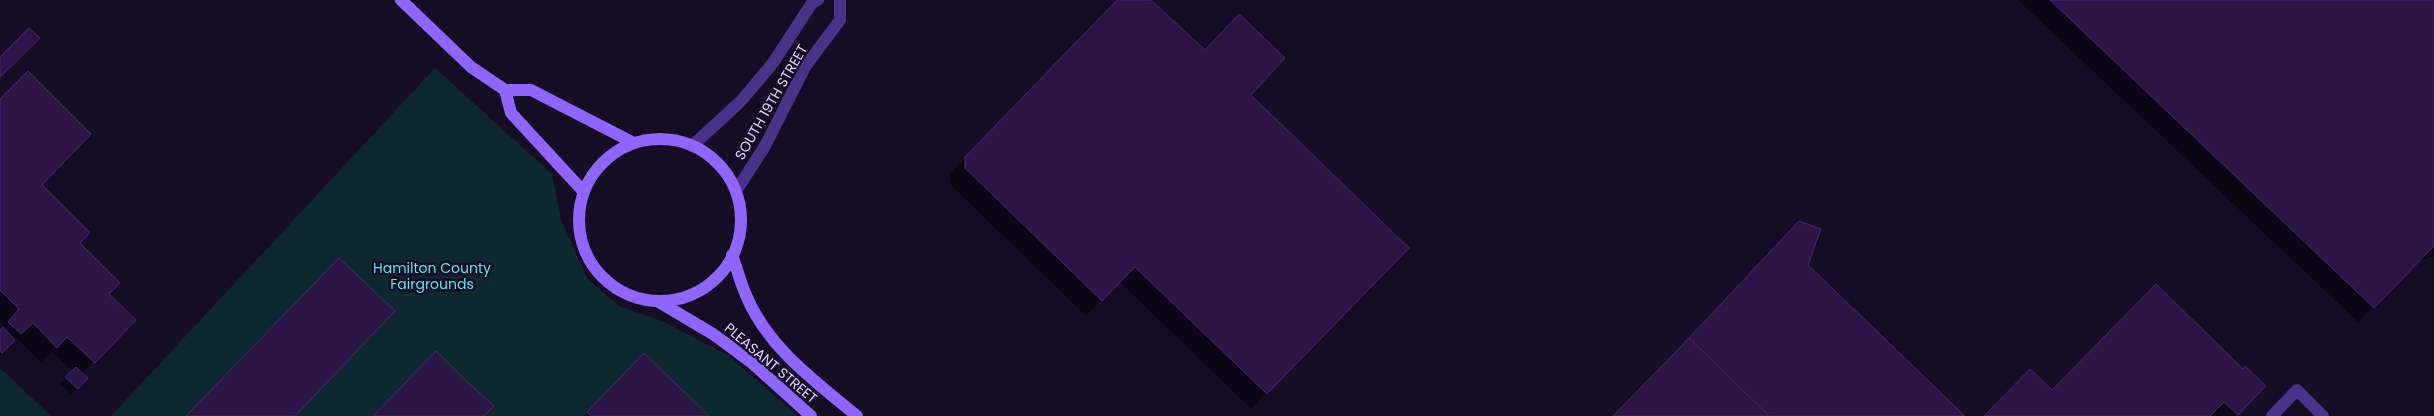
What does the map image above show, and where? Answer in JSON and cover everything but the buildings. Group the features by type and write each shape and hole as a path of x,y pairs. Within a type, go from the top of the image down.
{"street":[{"path":"401,0 472,67 505,90 531,90 634,143"},
{"name":"SOUTH 19TH STREET","path":"692,146 742,101 772,63 812,3 818,0"},
{"name":"SOUTH 19TH STREET","path":"736,191 765,146 805,68 840,20 840,0"},
{"path":"505,90 511,113 583,191"},
{"path":"666,139 692,146 710,157 725,172 736,191 741,217 738,243 727,267 709,286 686,298 659,302 634,297 610,285 592,266 581,242 578,216 583,191 597,168 616,151 634,143 666,139"},
{"name":"PLEASANT STREET","path":"732,255 746,296 766,329 793,362 857,416"},
{"name":"PLEASANT STREET","path":"659,302 713,334 744,357 811,416"},
{"path":"2272,416 2297,390 2323,416"}],"green space":[{"name":"Hamilton County Fairgrounds","path":"435,68 552,174 561,220 587,278 619,306 662,321 728,355 798,416 111,416"},
{"path":"0,368 51,416 0,416"}]}
